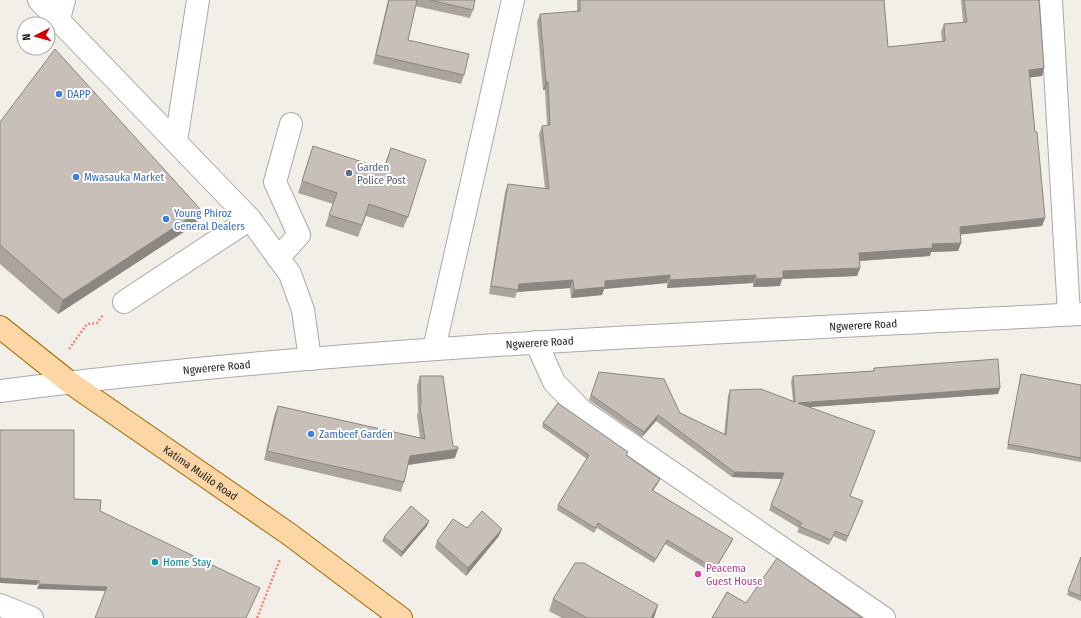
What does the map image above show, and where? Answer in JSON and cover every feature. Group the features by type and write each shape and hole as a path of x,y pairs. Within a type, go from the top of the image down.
{"main road":[{"name":"Katima Mulilo Road","path":"0,327 69,382 289,534 401,618"}],"street":[{"path":"39,0 62,10 176,141 250,219 290,274 303,310 310,359"},
{"path":"176,141 198,0"},
{"path":"434,349 513,0"},
{"path":"1051,0 1075,314"},
{"path":"278,258 299,235 275,182 291,124"},
{"path":"124,302 250,219"},
{"name":"Ngwerere Road","path":"0,391 69,382 310,359 434,349 536,342 1075,314"},
{"path":"536,342 554,382 581,410 884,618"},
{"path":"0,605 32,618"}],"path":[{"path":"63,353 68,350 87,324 97,323 104,315 124,302"},
{"path":"257,618 289,534"}],"building":[{"path":"389,0 417,0 408,40 469,54 464,75 376,55"},
{"path":"430,0 475,0 473,10"},
{"path":"580,0 884,0 888,47 945,41 944,24 967,22 964,0 1039,0 1044,68 1029,70 1035,132 1037,132 1045,218 960,227 961,243 932,244 933,248 859,253 860,268 783,271 783,278 756,279 756,275 670,280 670,275 605,281 605,287 574,290 573,280 519,284 518,290 491,286 508,184 549,189 542,126 550,125 548,82 546,82 540,14 580,11"},
{"name":"Mwasauka Market","path":"56,50 201,210 63,300 0,245 0,122 50,56 56,56"},
{"path":"313,146 384,169 391,148 426,160 408,217 369,204 362,225 329,215 337,193 302,181"},
{"path":"998,359 1000,388 798,403 875,431 850,496 863,501 848,536 835,531 831,540 799,526 802,523 771,505 784,473 734,472 658,415 644,432 591,395 599,372 664,379 680,413 726,435 730,390 761,389 795,402 793,376 874,371 874,368"},
{"path":"1021,374 1081,385 1081,458 1008,444"},
{"path":"420,376 443,376 453,446 458,447 458,449 410,456 404,482 267,451 278,406 425,439 420,406"},
{"path":"558,403 628,452 626,455 660,479 652,490 733,539 715,569 667,540 656,559 598,523 595,528 558,505 589,455 543,423"},
{"path":"0,430 74,430 74,499 101,500 100,511 260,588 246,618 95,618 107,587 39,584 39,581 0,578"},
{"path":"411,506 429,521 402,552 384,537"},
{"path":"482,511 502,529 468,568 437,541 453,519 467,528"},
{"path":"1081,557 1081,596 1068,591"},
{"path":"777,558 862,618 712,618 727,592 746,603"},
{"path":"575,563 584,563 658,605 651,618 587,618 553,599"}],"place":[{"name":"DAPP","path":"59,94"},
{"name":"Garden Police Post","path":"349,173"},
{"name":"Mwasauka Market","path":"76,177"},
{"name":"Young Phiroz General Dealers","path":"166,219"},
{"name":"Zambeef Garden","path":"311,434"},
{"name":"Home Stay","path":"155,562"},
{"name":"Peacema Guest House","path":"698,574"}]}
